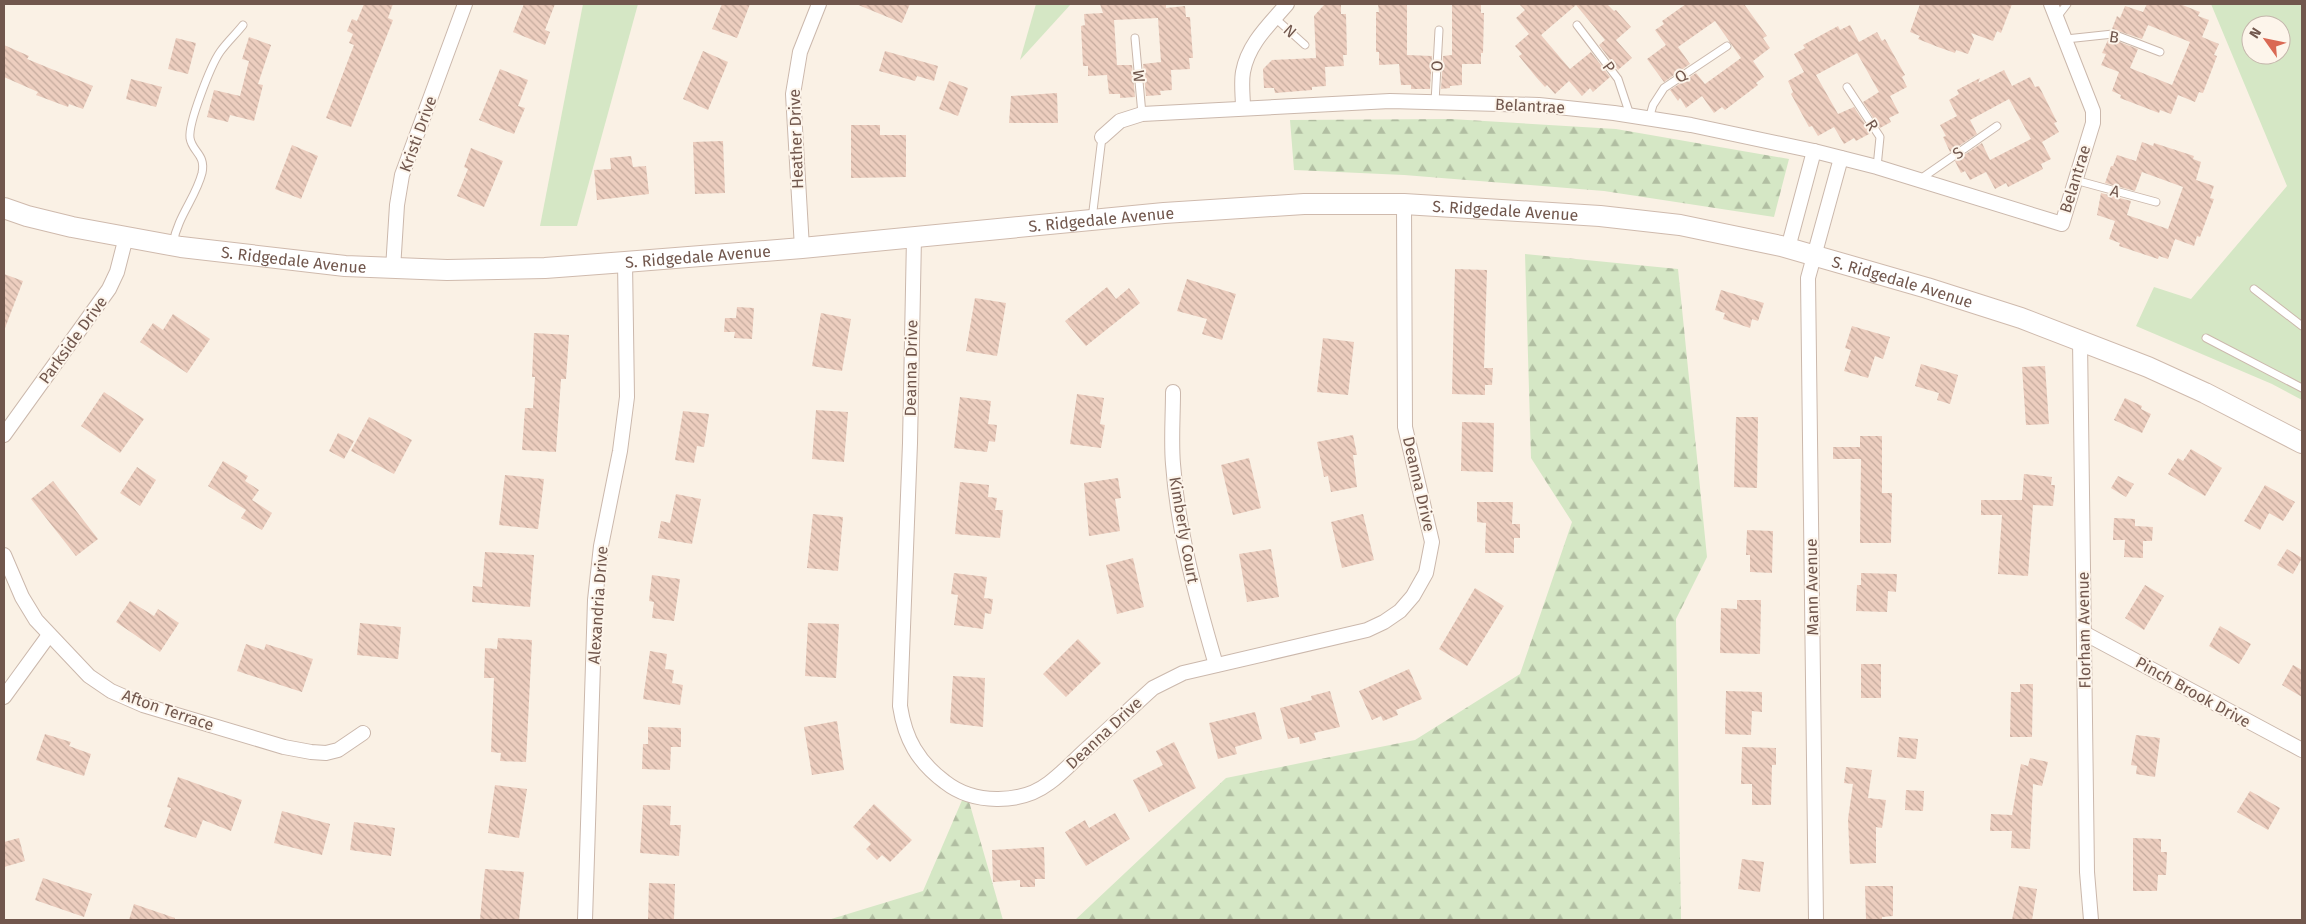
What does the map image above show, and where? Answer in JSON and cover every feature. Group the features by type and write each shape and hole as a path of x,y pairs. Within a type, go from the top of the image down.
{"main road":[{"name":"S. Ridgedale Avenue","path":"4,208 63,225 173,245 269,259 393,269 447,270 545,268 625,262 802,248 1092,220 1304,204 1404,204 1571,214 1680,225 1816,255 2021,318 2080,340 2179,382 2301,440"}],"street":[{"name":"Kristi Drive","path":"393,269 397,205 402,176 465,4"},
{"name":"Heather Drive","path":"802,248 793,94 800,52 819,4"},
{"path":"1243,108 1242,74 1247,55 1257,38 1287,4"},
{"name":"Belantrae","path":"1102,137 1120,122 1142,114 1390,102 1539,105 1691,125 1841,158 1877,167 2062,224 2093,123 2094,111 2051,4"},
{"path":"1788,248 1814,152"},
{"path":"1816,255 1841,158"},
{"name":"Deanna Drive","path":"914,237 910,443 900,706 903,725 910,743 920,760 933,774 948,785 970,795 989,799 1023,796 1049,783 1153,688 1183,673 1367,630 1384,622 1400,611 1413,596 1426,573 1431,554 1431,535 1405,427 1404,204"},
{"name":"Parkside Drive","path":"4,435 109,289 117,272 126,237"},
{"name":"Mann Avenue","path":"1816,255 1808,278 1816,920"},
{"name":"Alexandria Drive","path":"585,920 595,600 602,546 628,398 625,262"},
{"name":"Florham Avenue","path":"2080,340 2087,872 2091,920"},
{"name":"Kimberly Court","path":"1173,392 1172,464 1179,512 1191,577 1216,665"},
{"name":"Afton Terrace","path":"4,555 22,596 36,620 89,676 111,691 143,705 284,747 311,752 326,753 338,750 363,733"},
{"name":"Pinch Brook Drive","path":"2084,633 2302,750"},
{"path":"4,697 50,635"}],"lane":[{"path":"2056,18 2067,4"},
{"name":"N","path":"1275,18 1305,45"},
{"path":"173,245 176,227 201,175 203,162 190,139 190,126 211,69 220,52 243,25"},
{"name":"P","path":"1577,25 1618,80 1630,116"},
{"name":"O","path":"1435,102 1439,30"},
{"name":"B","path":"2066,39 2113,34 2160,52"},
{"name":"M","path":"1135,38 1142,114"},
{"name":"Q","path":"1649,119 1652,105 1664,88 1726,46"},
{"name":"R","path":"1847,88 1880,137 1877,167"},
{"name":"S","path":"1919,180 1997,126"},
{"path":"1092,220 1102,137"},
{"name":"A","path":"2075,180 2156,202"},
{"path":"2254,289 2302,326"},
{"path":"2206,338 2302,388"}],"green space":[{"path":"583,4 638,4 577,226 540,226"},
{"path":"1036,4 1071,4 1020,60"},
{"path":"2211,4 2302,4 2302,400 2272,384 2136,326 2154,287 2191,299 2287,186"},
{"path":"1451,119 1616,129 1789,159 1774,217 1604,191 1404,175 1294,170 1290,120"},
{"path":"1525,254 1678,269 1707,557 1676,619 1681,920 1075,920 1226,778 1415,740 1520,674 1572,522 1531,458"},
{"path":"966,791 1003,920 828,920 923,891"}],"building":[{"path":"364,4 393,4 388,18 393,20 351,127 326,118 354,45 349,43 353,34 347,31 352,19 357,21"},
{"path":"524,4 555,4 545,30 550,32 545,45 513,32"},
{"path":"722,4 750,4 737,38 712,29"},
{"path":"856,4 910,4 902,23"},
{"path":"1100,4 1166,4 1166,8 1185,6 1186,17 1190,17 1193,58 1189,58 1190,69 1171,70 1172,90 1160,91 1161,95 1146,96 1143,64 1161,62 1158,18 1114,20 1117,65 1132,65 1135,97 1120,98 1120,94 1109,94 1107,75 1088,76 1088,66 1083,66 1081,26 1085,25 1084,14 1103,13"},
{"path":"1341,4 1341,14 1346,14 1347,55 1343,55 1344,66 1325,67 1326,86 1312,87 1312,90 1275,93 1274,88 1264,88 1263,69 1272,60 1316,58 1314,16 1324,5"},
{"path":"1378,4 1407,4 1407,55 1432,56 1430,89 1411,89 1411,85 1401,85 1399,64 1379,65 1379,52 1376,52 1376,12 1379,12"},
{"path":"1452,4 1481,4 1481,13 1484,13 1483,53 1481,53 1481,64 1462,64 1462,85 1441,89 1443,56 1452,55"},
{"path":"1519,4 1607,4 1614,11 1616,10 1631,27 1616,40 1632,58 1618,70 1599,45 1605,40 1576,5 1541,35 1570,69 1591,52 1610,77 1593,92 1590,88 1582,96 1569,81 1555,94 1536,77 1519,56 1522,54 1515,46 1529,34 1516,18 1525,10"},
{"path":"1686,4 1744,4 1767,36 1763,38 1770,48 1753,61 1764,77 1756,83 1758,85 1725,110 1722,107 1714,113 1702,96 1686,108 1680,98 1678,101 1670,90 1696,73 1705,84 1741,58 1715,21 1678,47 1690,64 1664,82 1647,59 1666,45 1655,30 1664,24 1662,21"},
{"path":"1920,4 2012,4 2001,33 1997,31 1993,41 1971,33 1974,39 1968,54 1956,50 1955,53 1938,47 1918,39 1920,36 1910,32"},
{"path":"2147,4 2180,4 2200,12 2198,16 2209,20 2202,37 2219,44 2214,55 2217,56 2203,93 2199,92 2195,102 2178,95 2171,114 2160,110 2159,113 2120,98 2121,95 2112,91 2119,72 2101,65 2106,54 2102,53 2108,40 2112,39 2138,49 2130,68 2172,85 2190,42 2148,25 2142,39 2112,29 2117,16 2120,18 2125,6 2143,12"},
{"path":"1850,25 1859,42 1877,32 1882,41 1885,39 1905,75 1902,77 1907,87 1890,96 1899,113 1889,118 1891,122 1880,128 1863,102 1879,92 1857,53 1816,75 1838,114 1854,107 1871,133 1856,141 1854,138 1844,144 1834,127 1818,136 1812,126 1809,127 1791,94 1793,92 1788,81 1804,72 1794,54 1805,48 1803,45 1838,26 1840,30"},
{"path":"249,37 271,45 258,84 263,85 254,121 230,115 228,122 207,117 214,90 240,96 249,61 242,59"},
{"path":"176,38 196,43 188,74 168,69"},
{"path":"4,45 29,56 27,59 93,86 83,109 69,104 68,107 36,95 38,92 4,77"},
{"path":"703,51 728,62 708,110 683,99"},
{"path":"885,51 938,66 934,81 917,76 915,81 879,71"},
{"path":"500,69 528,80 518,106 525,108 514,134 479,120"},
{"path":"2004,70 2012,86 2030,77 2035,87 2039,86 2057,122 2054,123 2059,132 2042,142 2051,159 2041,164 2043,169 2008,187 2006,183 1995,189 1986,172 1970,180 1965,171 1961,173 1955,161 1982,143 1990,160 2031,139 2009,99 1970,120 1977,134 1950,152 1943,137 1946,136 1940,125 1957,116 1949,100 1959,94 1957,90 1980,78 1978,83"},
{"path":"131,79 162,87 156,107 126,99"},
{"path":"949,81 968,88 958,116 939,109"},
{"path":"1057,93 1058,123 1009,123 1011,96"},
{"path":"851,125 880,125 880,135 906,135 906,177 851,178"},
{"path":"723,141 725,193 695,194 693,142"},
{"path":"2142,142 2153,146 2154,143 2194,156 2193,159 2201,162 2196,180 2214,186 2210,198 2214,199 2200,237 2197,236 2194,246 2175,239 2168,259 2159,256 2158,259 2119,246 2120,243 2109,239 2115,221 2097,215 2101,193 2131,201 2127,215 2168,229 2183,187 2142,172 2135,191 2105,183 2117,155 2136,161"},
{"path":"292,145 318,156 301,199 275,189"},
{"path":"471,148 503,161 484,207 457,196 468,169 464,167"},
{"path":"631,156 633,167 646,166 649,194 597,200 594,170 611,169 610,158"},
{"path":"1455,269 1487,270 1484,368 1493,368 1492,385 1485,385 1485,395 1452,394"},
{"path":"4,274 23,281 5,328 4,328"},
{"path":"1187,279 1236,294 1222,340 1202,334 1207,319 1177,311"},
{"path":"1107,287 1116,299 1129,288 1140,303 1086,346 1065,321"},
{"path":"1721,290 1764,303 1758,321 1752,319 1750,328 1723,319 1725,313 1715,310"},
{"path":"975,298 1006,303 997,356 966,351"},
{"path":"737,307 754,308 752,339 734,338 735,332 724,332 725,318 736,318"},
{"path":"821,313 851,319 842,371 812,366"},
{"path":"173,314 210,339 187,373 140,342 153,323 163,330"},
{"path":"1852,326 1890,337 1883,359 1875,356 1868,378 1844,371 1851,350 1845,348"},
{"path":"534,333 569,335 566,379 561,379 556,452 522,450 525,408 533,408 535,377 532,377"},
{"path":"1323,338 1354,342 1348,395 1317,392"},
{"path":"1921,364 1958,375 1950,404 1937,400 1939,393 1915,386"},
{"path":"2045,366 2049,424 2026,425 2022,367"},
{"path":"104,392 144,419 120,453 81,426"},
{"path":"1077,394 1104,398 1100,424 1105,425 1101,448 1070,444"},
{"path":"960,397 991,401 988,424 997,425 995,442 989,441 987,452 954,448"},
{"path":"2125,398 2142,406 2141,409 2151,414 2142,433 2114,420"},
{"path":"816,410 848,412 844,462 812,459"},
{"path":"683,411 709,414 704,447 697,446 694,463 675,460"},
{"path":"369,417 412,440 394,474 351,451"},
{"path":"1736,417 1758,417 1757,488 1734,487"},
{"path":"1462,422 1494,423 1493,472 1461,471"},
{"path":"338,433 354,441 344,459 329,451"},
{"path":"1353,435 1357,455 1353,455 1357,487 1331,492 1328,476 1324,477 1317,442"},
{"path":"1860,436 1882,436 1882,493 1892,493 1891,543 1860,543 1861,459 1833,459 1833,447 1860,447"},
{"path":"2191,449 2222,468 2205,496 2168,474 2178,458 2183,461"},
{"path":"1249,458 1261,508 1233,515 1221,465"},
{"path":"223,461 248,476 245,481 259,490 252,500 272,513 262,530 241,518 246,510 208,486"},
{"path":"137,467 156,480 140,506 120,493"},
{"path":"2024,474 2052,477 2051,485 2055,485 2053,506 2033,505 2028,576 1998,574 2002,515 1981,515 1981,500 2022,500"},
{"path":"505,475 544,479 538,529 499,525"},
{"path":"2118,476 2134,484 2126,497 2111,488"},
{"path":"1118,478 1121,498 1115,499 1120,531 1089,536 1084,483"},
{"path":"53,481 98,539 76,556 31,499"},
{"path":"960,482 989,485 988,497 997,498 995,510 1003,510 1000,538 955,534"},
{"path":"2265,485 2295,502 2283,521 2269,513 2260,530 2244,521"},
{"path":"676,494 701,499 692,544 658,538 661,521 670,523"},
{"path":"1477,502 1513,502 1512,524 1520,524 1520,538 1514,538 1514,553 1485,553 1486,523 1477,522"},
{"path":"813,514 843,517 838,571 807,568"},
{"path":"1363,514 1374,560 1342,568 1331,522"},
{"path":"2114,518 2135,519 2135,526 2153,527 2152,541 2143,541 2143,558 2124,557 2125,540 2113,540"},
{"path":"1747,530 1773,531 1772,573 1750,572 1750,555 1746,555"},
{"path":"1271,549 1279,597 1247,602 1239,554"},
{"path":"2287,549 2302,558 2293,574 2277,565"},
{"path":"485,552 534,555 530,607 472,602 473,586 482,587"},
{"path":"1133,558 1144,607 1117,614 1106,565"},
{"path":"954,573 987,577 984,598 993,599 991,614 985,613 983,629 954,625 958,595 951,594"},
{"path":"1861,573 1897,574 1896,592 1888,591 1887,612 1856,611 1857,585 1861,585"},
{"path":"652,575 680,579 674,621 652,618 654,602 649,601"},
{"path":"2145,585 2164,596 2144,630 2125,618"},
{"path":"1475,588 1504,606 1467,666 1439,649"},
{"path":"1737,600 1761,600 1760,654 1720,653 1721,608 1737,609"},
{"path":"130,601 154,616 158,609 179,623 160,652 116,622"},
{"path":"360,623 401,627 398,659 357,655"},
{"path":"808,623 839,624 836,678 805,676"},
{"path":"2220,626 2251,644 2239,664 2209,646"},
{"path":"498,638 532,640 526,762 500,761 501,753 491,752 494,678 484,678 485,648 497,649"},
{"path":"1078,639 1101,663 1066,697 1043,674"},
{"path":"246,644 264,650 266,644 313,659 302,692 237,671"},
{"path":"650,651 667,654 665,669 674,670 672,683 683,685 680,705 643,699"},
{"path":"1861,664 1881,664 1881,698 1861,698"},
{"path":"2293,665 2302,670 2302,697 2282,685"},
{"path":"1409,669 1422,699 1396,710 1398,715 1383,721 1381,716 1372,720 1359,691"},
{"path":"953,676 985,678 983,727 950,723"},
{"path":"2020,684 2033,684 2032,737 2010,737 2011,692 2020,692"},
{"path":"1330,691 1340,727 1314,733 1316,740 1300,744 1299,737 1288,739 1280,708 1312,700 1311,696"},
{"path":"1726,691 1762,692 1762,712 1752,711 1751,735 1725,734"},
{"path":"1255,712 1262,739 1235,747 1237,754 1218,759 1209,723"},
{"path":"837,721 844,770 812,775 804,727"},
{"path":"648,727 681,728 681,747 671,747 670,770 642,769 643,744 648,744"},
{"path":"45,734 71,742 69,746 91,754 84,776 36,760"},
{"path":"2136,735 2160,738 2155,777 2136,774 2137,766 2131,765"},
{"path":"1899,737 1918,739 1916,759 1897,757"},
{"path":"1174,742 1196,788 1149,812 1133,780 1163,765 1156,751"},
{"path":"1742,747 1776,748 1776,765 1772,765 1771,805 1752,805 1752,784 1741,784"},
{"path":"2030,758 2048,762 2042,786 2033,784 2030,849 2011,848 2012,831 1990,831 1991,814 2012,815 2021,764 2028,766"},
{"path":"1846,767 1872,770 1868,798 1886,800 1882,828 1876,827 1876,863 1850,864 1848,819 1853,784 1844,783"},
{"path":"178,777 242,800 231,831 203,820 196,838 164,827 171,808 167,807"},
{"path":"495,785 527,789 519,838 488,833"},
{"path":"1906,790 1924,791 1923,811 1905,810"},
{"path":"2250,791 2280,808 2268,830 2237,812"},
{"path":"874,804 912,840 890,862 882,855 877,860 866,849 871,844 853,827"},
{"path":"643,805 671,806 670,825 681,825 679,856 640,853"},
{"path":"282,811 330,824 322,855 274,843"},
{"path":"1115,813 1130,839 1086,866 1065,832 1085,820 1089,828"},
{"path":"354,822 395,828 391,856 350,850"},
{"path":"19,838 25,861 4,867 4,842"},
{"path":"2133,838 2161,839 2161,852 2167,852 2166,875 2158,875 2157,891 2133,891"},
{"path":"1044,847 1045,879 1035,879 1035,887 1020,887 1020,880 993,882 992,850"},
{"path":"1742,859 1764,862 1760,892 1738,889"},
{"path":"485,869 524,872 519,920 480,919"},
{"path":"43,878 92,894 84,917 35,900"},
{"path":"649,883 675,884 674,920 648,920"},
{"path":"1865,886 1893,886 1893,916 1882,917 1882,920 1866,920"},
{"path":"2019,886 2037,889 2032,920 2012,920"},
{"path":"134,904 175,918 175,920 129,920"}]}
